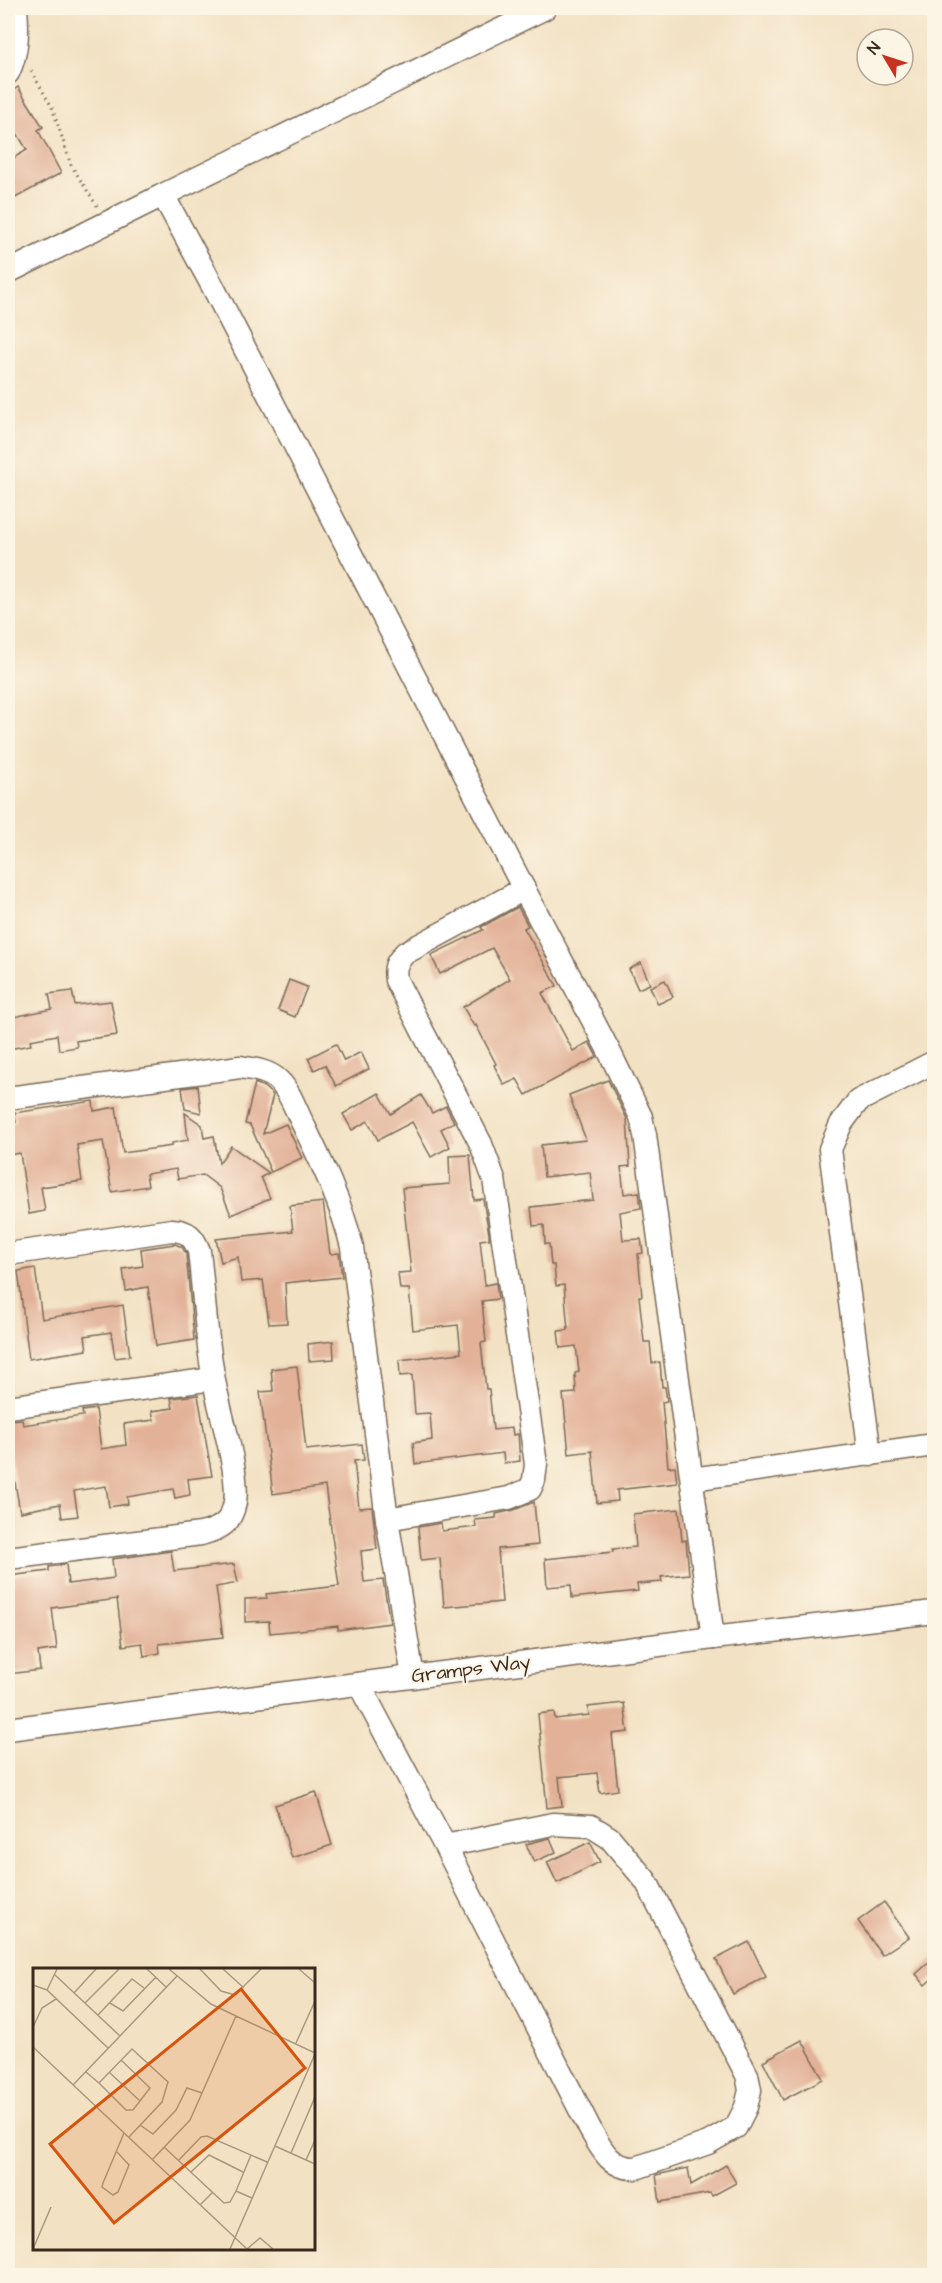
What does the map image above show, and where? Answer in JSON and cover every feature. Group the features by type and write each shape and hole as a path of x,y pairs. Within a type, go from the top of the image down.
{"street":[{"path":"8,73 14,61 17,45 16,8"},
{"path":"8,272 545,8"},
{"path":"163,195 218,295 610,1053 640,1117 648,1152 713,1638"},
{"path":"387,1519 509,1498 530,1490 534,1480 536,1464 494,1179 481,1144 396,980 394,969 405,954 524,889"},
{"path":"870,1455 830,1149 841,1124 858,1101 934,1062"},
{"path":"8,1098 229,1067 270,1074 288,1094 317,1152 348,1229 387,1519 412,1677"},
{"path":"8,1254 172,1230 192,1235 199,1251 213,1379 236,1484 233,1510 219,1530 8,1558"},
{"path":"8,1407 213,1379"},
{"path":"692,1479 934,1445"},
{"name":"Gramps Way","path":"8,1730 713,1638 934,1612"},
{"path":"359,1684 446,1846 591,2132 613,2162 625,2168 636,2168 708,2143 736,2127 746,2107 750,2090 747,2076 646,1881 609,1838 591,1826 553,1824 446,1846"}],"path":[{"path":"17,45 52,107 71,165 90,198 110,222"}],"building":[{"path":"18,87 43,127 38,130 61,173 8,202 8,161 27,150 8,118 8,94"},
{"path":"518,907 528,926 524,928 557,986 542,993 573,1051 589,1042 597,1057 526,1095 517,1079 504,1085 476,1025 474,1026 463,1007 510,979 492,948 440,974 431,955 483,930 481,927"},
{"path":"641,963 650,984 638,989 629,969"},
{"path":"289,980 307,987 295,1017 278,1010"},
{"path":"665,980 673,997 658,1004 650,987"},
{"path":"72,991 75,1005 111,1001 117,1035 76,1041 77,1047 59,1050 57,1035 30,1040 31,1045 8,1049 8,1018 52,1009 49,994"},
{"path":"336,1044 344,1061 361,1052 369,1069 336,1086 325,1065 314,1070 308,1058"},
{"path":"608,1080 627,1119 630,1166 621,1167 624,1194 639,1192 641,1208 620,1212 623,1240 641,1239 643,1253 638,1254 642,1296 639,1296 644,1342 650,1342 652,1363 660,1362 662,1387 665,1387 667,1401 662,1402 668,1467 675,1466 677,1483 617,1490 618,1501 597,1503 592,1451 569,1454 563,1394 576,1393 575,1373 579,1372 576,1346 560,1348 558,1331 568,1330 564,1285 556,1286 549,1244 545,1244 544,1225 533,1226 531,1207 593,1200 590,1172 544,1177 541,1145 586,1140 569,1095"},
{"path":"255,1083 273,1095 263,1134 286,1124 302,1158 271,1172 250,1125 245,1124"},
{"path":"198,1086 201,1113 185,1109 182,1088"},
{"path":"379,1093 391,1114 421,1095 432,1113 446,1106 454,1122 441,1129 450,1147 431,1157 412,1122 378,1140 368,1121 352,1130 343,1114"},
{"path":"93,1101 94,1111 116,1107 123,1153 172,1146 172,1143 188,1140 185,1113 202,1125 204,1138 214,1136 219,1163 231,1146 269,1173 261,1177 270,1198 231,1215 220,1188 203,1175 178,1179 176,1169 146,1174 148,1186 112,1192 103,1141 77,1145 82,1181 41,1187 45,1211 29,1214 20,1153 8,1155 8,1123 16,1122 14,1113"},
{"path":"470,1155 474,1200 483,1199 489,1234 489,1239 480,1240 485,1285 496,1283 498,1299 482,1301 486,1342 481,1343 486,1389 489,1389 493,1430 512,1428 513,1435 518,1434 520,1461 504,1463 503,1453 415,1464 413,1443 432,1440 430,1413 415,1414 412,1375 400,1376 399,1360 461,1353 458,1325 413,1330 409,1289 400,1289 398,1273 411,1272 402,1188 450,1184 449,1156"},
{"path":"323,1202 330,1254 339,1253 342,1277 285,1283 287,1323 269,1324 263,1280 241,1282 238,1257 221,1262 216,1239 293,1231 290,1206"},
{"path":"175,1244 182,1247 186,1254 194,1340 156,1346 148,1287 126,1291 123,1269 143,1266 141,1249"},
{"path":"35,1268 42,1319 123,1305 130,1356 115,1358 111,1332 85,1336 87,1350 29,1359 18,1271"},
{"path":"333,1341 334,1359 309,1361 308,1344"},
{"path":"297,1366 306,1450 362,1444 364,1460 354,1461 359,1508 372,1507 377,1549 361,1551 364,1582 383,1580 390,1623 338,1630 338,1626 270,1633 269,1621 245,1622 245,1599 267,1598 266,1594 339,1586 325,1486 273,1494 260,1392 273,1391 271,1369"},
{"path":"198,1395 212,1476 188,1479 190,1495 175,1498 173,1489 127,1497 128,1504 109,1507 106,1486 74,1491 78,1516 62,1518 60,1504 20,1512 8,1441 8,1420 22,1419 23,1425 83,1416 82,1411 96,1409 101,1449 126,1445 124,1424 154,1420 152,1411 173,1408 171,1398"},
{"path":"534,1502 538,1545 498,1549 502,1602 444,1607 440,1558 421,1560 418,1527 441,1523 442,1531 476,1527 475,1520 496,1518 496,1514"},
{"path":"679,1509 682,1541 686,1540 689,1574 661,1577 662,1582 637,1584 638,1591 572,1598 571,1585 547,1587 545,1559 613,1552 613,1549 636,1547 633,1514"},
{"path":"171,1551 174,1571 234,1564 238,1583 216,1587 223,1637 159,1644 160,1653 144,1656 142,1643 123,1646 117,1599 52,1608 57,1649 38,1652 40,1670 8,1674 8,1627 15,1626 9,1576 49,1571 49,1567 66,1564 68,1584 114,1578 112,1559"},
{"path":"624,1703 628,1732 612,1734 618,1790 600,1793 597,1773 559,1777 562,1806 547,1808 538,1714 554,1712 555,1719 589,1715 588,1707"},
{"path":"316,1792 332,1845 292,1858 275,1805"},
{"path":"550,1838 556,1852 534,1862 526,1844"},
{"path":"590,1842 600,1862 557,1883 547,1862"},
{"path":"884,1902 909,1937 882,1955 858,1921"},
{"path":"749,1942 766,1977 733,1994 716,1959"},
{"path":"934,1958 934,1977 925,1985 916,1974"},
{"path":"802,2040 823,2079 783,2100 763,2061"},
{"path":"726,2165 736,2183 712,2196 710,2193 660,2202 656,2175 688,2168 691,2185"}]}
